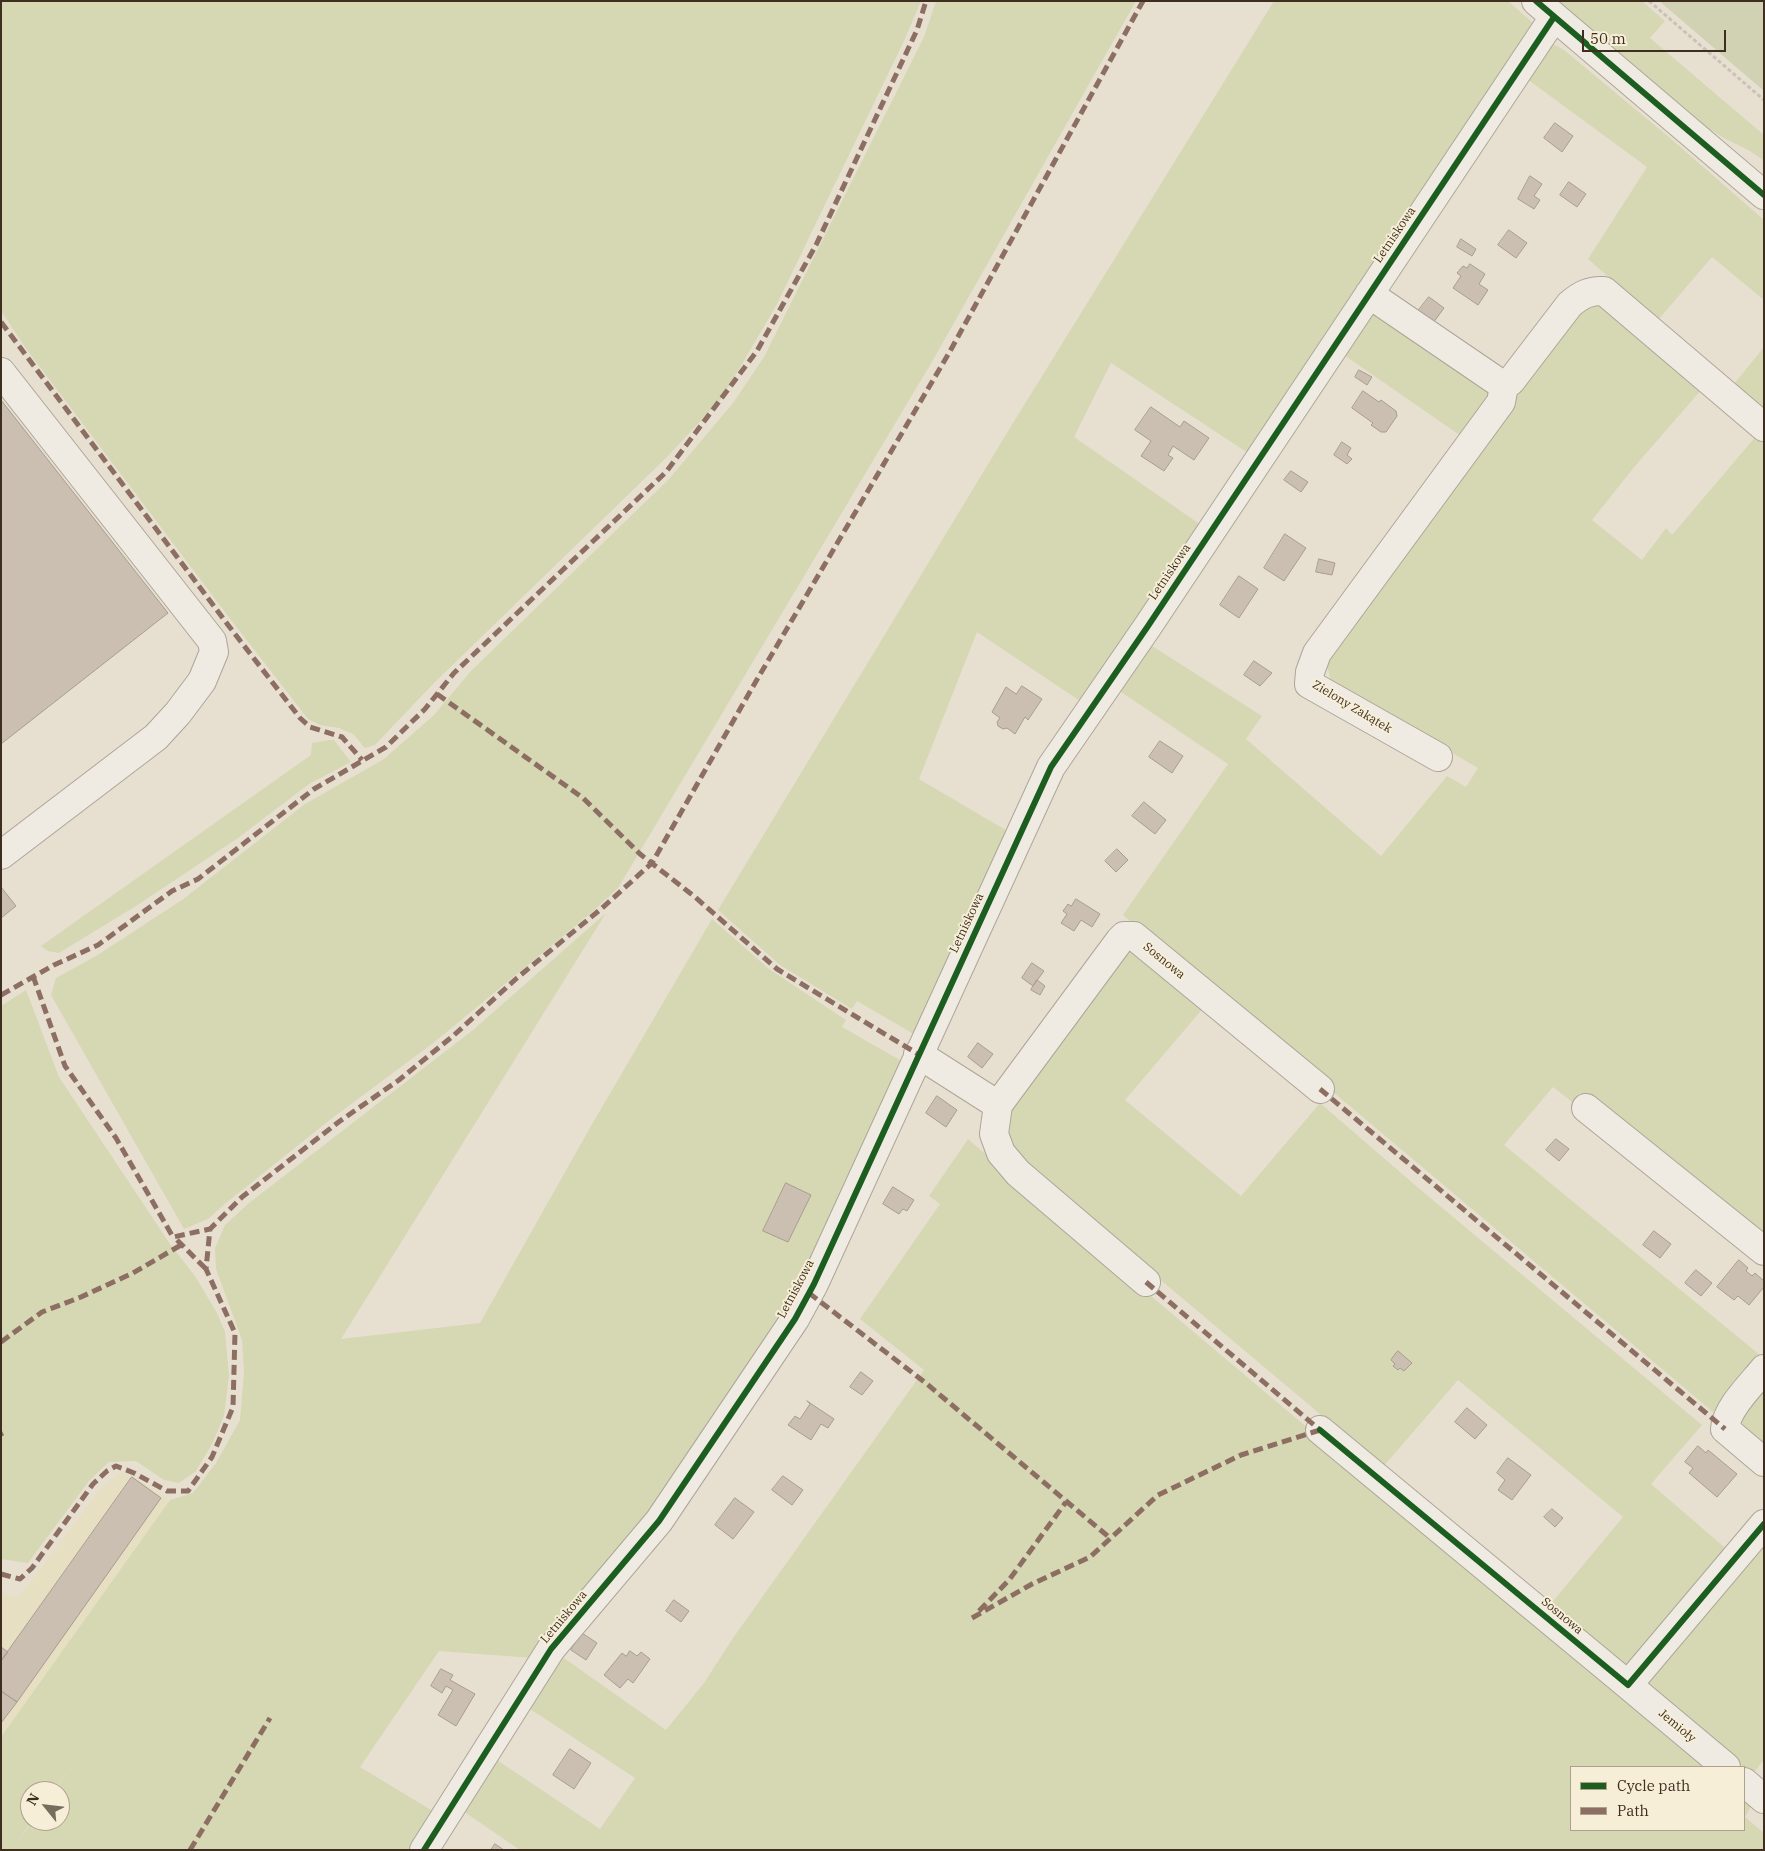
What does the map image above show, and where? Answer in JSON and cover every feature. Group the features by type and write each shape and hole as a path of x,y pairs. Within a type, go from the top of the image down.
{"street":[{"path":"1545,9 1764,195"},
{"name":"Letniskowa","path":"424,1850 551,1649 618,1572 658,1521 795,1319 814,1284 1051,767 1370,294 1545,9"},
{"path":"1370,294 1504,386 1511,381 1570,304 1582,294 1595,290 1604,292 1764,427"},
{"path":"1,372 212,641 214,652 202,681 178,713 156,737 1,855"},
{"name":"Zielony Zakątek","path":"1438,757 1309,684 1310,672 1317,653 1501,402 1504,386"},
{"name":"Sosnowa","path":"1146,1282 1018,1173 1001,1153 994,1134 998,1106 1120,940 1124,936 1134,936 1320,1089"},
{"path":"918,1054 998,1106"},
{"path":"1586,1108 1764,1251"},
{"path":"1764,1369 1725,1421 1725,1429 1764,1462"},
{"name":"Sosnowa","path":"1320,1430 1628,1685"},
{"path":"1628,1685 1764,1524"},
{"name":"Jemioły","path":"1628,1685 1725,1766"},
{"path":"1745,1783 1764,1799"}],"path":[{"path":"1649,1 1764,100"}],"shaded area":[{"path":"127,1473 170,1500 1,1737 1,1592 18,1598 101,1488 118,1474"}],"green space":[{"path":"1,1 921,1 904,41 776,306 722,398 668,456 433,684 375,745 365,748 353,734 339,728 320,725 308,719 27,350 1,311"},
{"path":"936,1 1136,1 933,360 618,888 591,913 432,1044 331,1119 208,1219 184,1229 51,995 56,978 96,956 182,900 305,804 384,759 434,715 471,671 669,479 733,403 764,357 924,37"},
{"path":"1274,1 1508,1 1533,23 1532,36 1248,453 1111,363 1074,437 1201,525 1083,703 977,632 919,779 1009,832 917,1036 857,1001 852,1009 780,965 718,910 1013,423"},
{"path":"1558,1 1642,1 1665,21 1650,38 1764,135 1764,161 1752,152 1713,131 1710,134"},
{"path":"1659,1 1764,1 1764,91 1672,12"},
{"path":"1555,45 1564,50 1670,138 1764,220 1764,300 1712,257 1658,320 1588,259 1647,167 1527,79 1548,46"},
{"path":"1597,299 1702,389 1635,466 1592,520 1642,560 1666,528 1672,535 1757,435 1764,440 1764,1243 1580,1093 1572,1102 1553,1087 1504,1145 1760,1355 1713,1412 1123,915 1228,764 1118,690 1149,644 1262,716 1246,739 1381,856 1447,776 1466,787 1478,768 1331,683 1327,664 1584,302"},
{"path":"1373,308 1492,391 1461,436 1341,353"},
{"path":"1764,347 1764,410 1734,384"},
{"path":"334,740 351,762 309,784 238,838 136,906 59,953 48,951 41,946 311,755 312,743"},
{"path":"606,913 341,1339 480,1323 591,1126 712,919 769,969 846,1020 842,1027 905,1063 794,1301 637,1532 533,1658 439,1651 360,1767 436,1813 413,1850 1,1850 1,1737 170,1500 193,1493 216,1463 240,1420 244,1373 242,1340 216,1269 215,1248 225,1225 249,1203 473,1030"},
{"path":"1134,946 1205,1006 1125,1100 1241,1196 1320,1103 1422,1191 1702,1425 1651,1484 1730,1552 1628,1675 1549,1606 1623,1517 1458,1380 1383,1467 1010,1156 1007,1110 1122,948"},
{"path":"26,990 59,1077 170,1244 195,1276 217,1313 225,1332 229,1376 224,1416 212,1444 196,1471 179,1483 164,1480 136,1461 109,1462 89,1481 28,1563 1,1559 1,1006"},
{"path":"968,1139 1151,1296 1709,1766 1570,1766 1570,1831 1745,1831 1745,1817 1764,1833 1764,1850 520,1850 463,1811 494,1758 600,1829 635,1778 527,1707 561,1656 666,1730 704,1683 733,1638 924,1370 860,1319 940,1204 929,1196"},
{"path":"1764,1378 1764,1444 1743,1425 1740,1414"},
{"path":"1764,1540 1764,1760 1750,1777 1745,1772 1745,1766 1738,1766 1642,1687"},
{"path":"1745,1797 1753,1803 1745,1817"}],"building":[{"path":"1555,123 1573,136 1562,152 1544,138"},
{"path":"1530,176 1542,184 1534,196 1540,200 1534,209 1518,199"},
{"path":"1569,182 1586,194 1577,207 1560,195"},
{"path":"1509,230 1527,243 1516,258 1498,245"},
{"path":"1461,239 1476,249 1472,256 1457,247"},
{"path":"1470,264 1485,274 1479,284 1488,290 1478,305 1453,288 1461,276 1457,273 1463,266 1467,268"},
{"path":"1429,297 1444,308 1433,323 1418,311"},
{"path":"1359,370 1372,377 1367,385 1355,377"},
{"path":"1363,391 1379,402 1381,400 1396,411 1397,416 1386,432 1381,432 1371,425 1373,423 1352,408"},
{"path":"1,400 168,613 1,744"},
{"path":"1151,407 1180,427 1184,421 1209,438 1194,460 1173,446 1168,455 1173,458 1164,471 1141,456 1151,441 1135,430"},
{"path":"1342,442 1351,448 1347,455 1352,459 1347,464 1334,455"},
{"path":"1291,471 1308,482 1301,492 1284,480"},
{"path":"1285,534 1306,548 1284,581 1264,568"},
{"path":"1319,559 1335,563 1332,575 1316,572"},
{"path":"1239,576 1258,589 1239,618 1220,605"},
{"path":"1254,661 1272,673 1260,686 1244,675"},
{"path":"1022,686 1042,699 1028,720 1025,717 1015,734 1007,728 1003,729 998,726 997,722 1000,718 992,712 1006,687 1016,694"},
{"path":"1160,741 1183,756 1172,773 1149,757"},
{"path":"1144,802 1166,820 1155,834 1132,816"},
{"path":"1117,849 1128,860 1116,872 1105,861"},
{"path":"1,887 16,906 1,918"},
{"path":"1076,899 1100,914 1092,927 1081,920 1074,931 1061,923 1067,914 1063,911 1068,904 1071,906"},
{"path":"1032,963 1044,971 1033,986 1022,978"},
{"path":"1037,980 1045,986 1040,995 1031,990"},
{"path":"978,1043 993,1054 982,1068 968,1057"},
{"path":"937,1096 957,1110 946,1127 926,1113"},
{"path":"1556,1139 1569,1149 1559,1161 1546,1150"},
{"path":"786,1183 811,1195 788,1242 763,1231"},
{"path":"893,1187 914,1200 907,1211 903,1209 899,1214 883,1204"},
{"path":"1654,1231 1671,1244 1660,1258 1643,1245"},
{"path":"1739,1260 1748,1268 1746,1271 1752,1276 1755,1273 1764,1281 1764,1287 1749,1305 1738,1296 1734,1300 1717,1287"},
{"path":"1696,1270 1712,1283 1701,1296 1685,1283"},
{"path":"1398,1351 1412,1363 1404,1371 1400,1368 1398,1370 1393,1366 1395,1364 1391,1360"},
{"path":"861,1372 873,1381 862,1395 850,1387"},
{"path":"807,1401 834,1419 828,1428 821,1424 811,1440 788,1425 795,1416 800,1419 810,1404"},
{"path":"1467,1408 1487,1425 1475,1439 1455,1422"},
{"path":"1698,1446 1706,1453 1708,1450 1737,1474 1717,1497 1689,1473 1693,1468 1685,1462"},
{"path":"1508,1458 1531,1475 1512,1500 1498,1490 1505,1480 1497,1473"},
{"path":"783,1476 803,1490 792,1505 772,1490"},
{"path":"132,1477 161,1498 17,1702 1,1691 1,1661"},
{"path":"735,1498 754,1512 733,1539 715,1525"},
{"path":"1552,1509 1563,1518 1555,1527 1544,1517"},
{"path":"674,1600 689,1611 681,1622 666,1611"},
{"path":"582,1633 597,1643 586,1660 571,1650"},
{"path":"1,1647 8,1652 1,1661"},
{"path":"630,1651 637,1656 641,1652 650,1659 633,1683 628,1679 620,1688 604,1675 622,1653 626,1656"},
{"path":"441,1669 453,1675 450,1680 475,1694 456,1726 438,1715 453,1690 446,1686 442,1693 431,1686"},
{"path":"1,1691 17,1702 1,1723"},
{"path":"570,1749 591,1763 574,1789 553,1775"},
{"path":"495,1844 504,1850 491,1850"}],"marked path":[{"path":"1,995 54,965 98,945 172,891 198,879 314,789 386,747 425,709 454,673 666,472 757,351 816,245 917,30 926,1"},
{"path":"1,1574 20,1579 32,1568 93,1484 107,1471 116,1466 134,1473 167,1491 188,1491 212,1457 233,1407 235,1333 206,1269 210,1229 242,1197 340,1121 399,1080 453,1036 517,978 601,909 652,863 755,683 949,353 1143,1"},
{"path":"1,322 300,718 310,727 342,737 362,760"},
{"path":"437,694 583,798 640,854 695,897 777,969 918,1054"},
{"path":"33,976 65,1066 116,1138 173,1237 210,1229"},
{"path":"1320,1089 1725,1429"},
{"path":"177,1240 206,1269"},
{"path":"1,1342 42,1312 81,1297 133,1273 181,1245"},
{"path":"1146,1282 1320,1430"},
{"path":"809,1293 927,1384 1110,1538"},
{"path":"972,1618 1032,1584 1090,1557 1158,1495 1241,1455 1320,1430"},
{"path":"979,1611 1009,1580 1066,1502"},
{"path":"190,1850 270,1718"}],"cycle path":[{"path":"1536,1 1764,195"},
{"path":"424,1850 551,1649 659,1521 795,1319 814,1284 1051,767 1148,626 1554,17"},
{"path":"1320,1430 1628,1685 1764,1524"}]}
